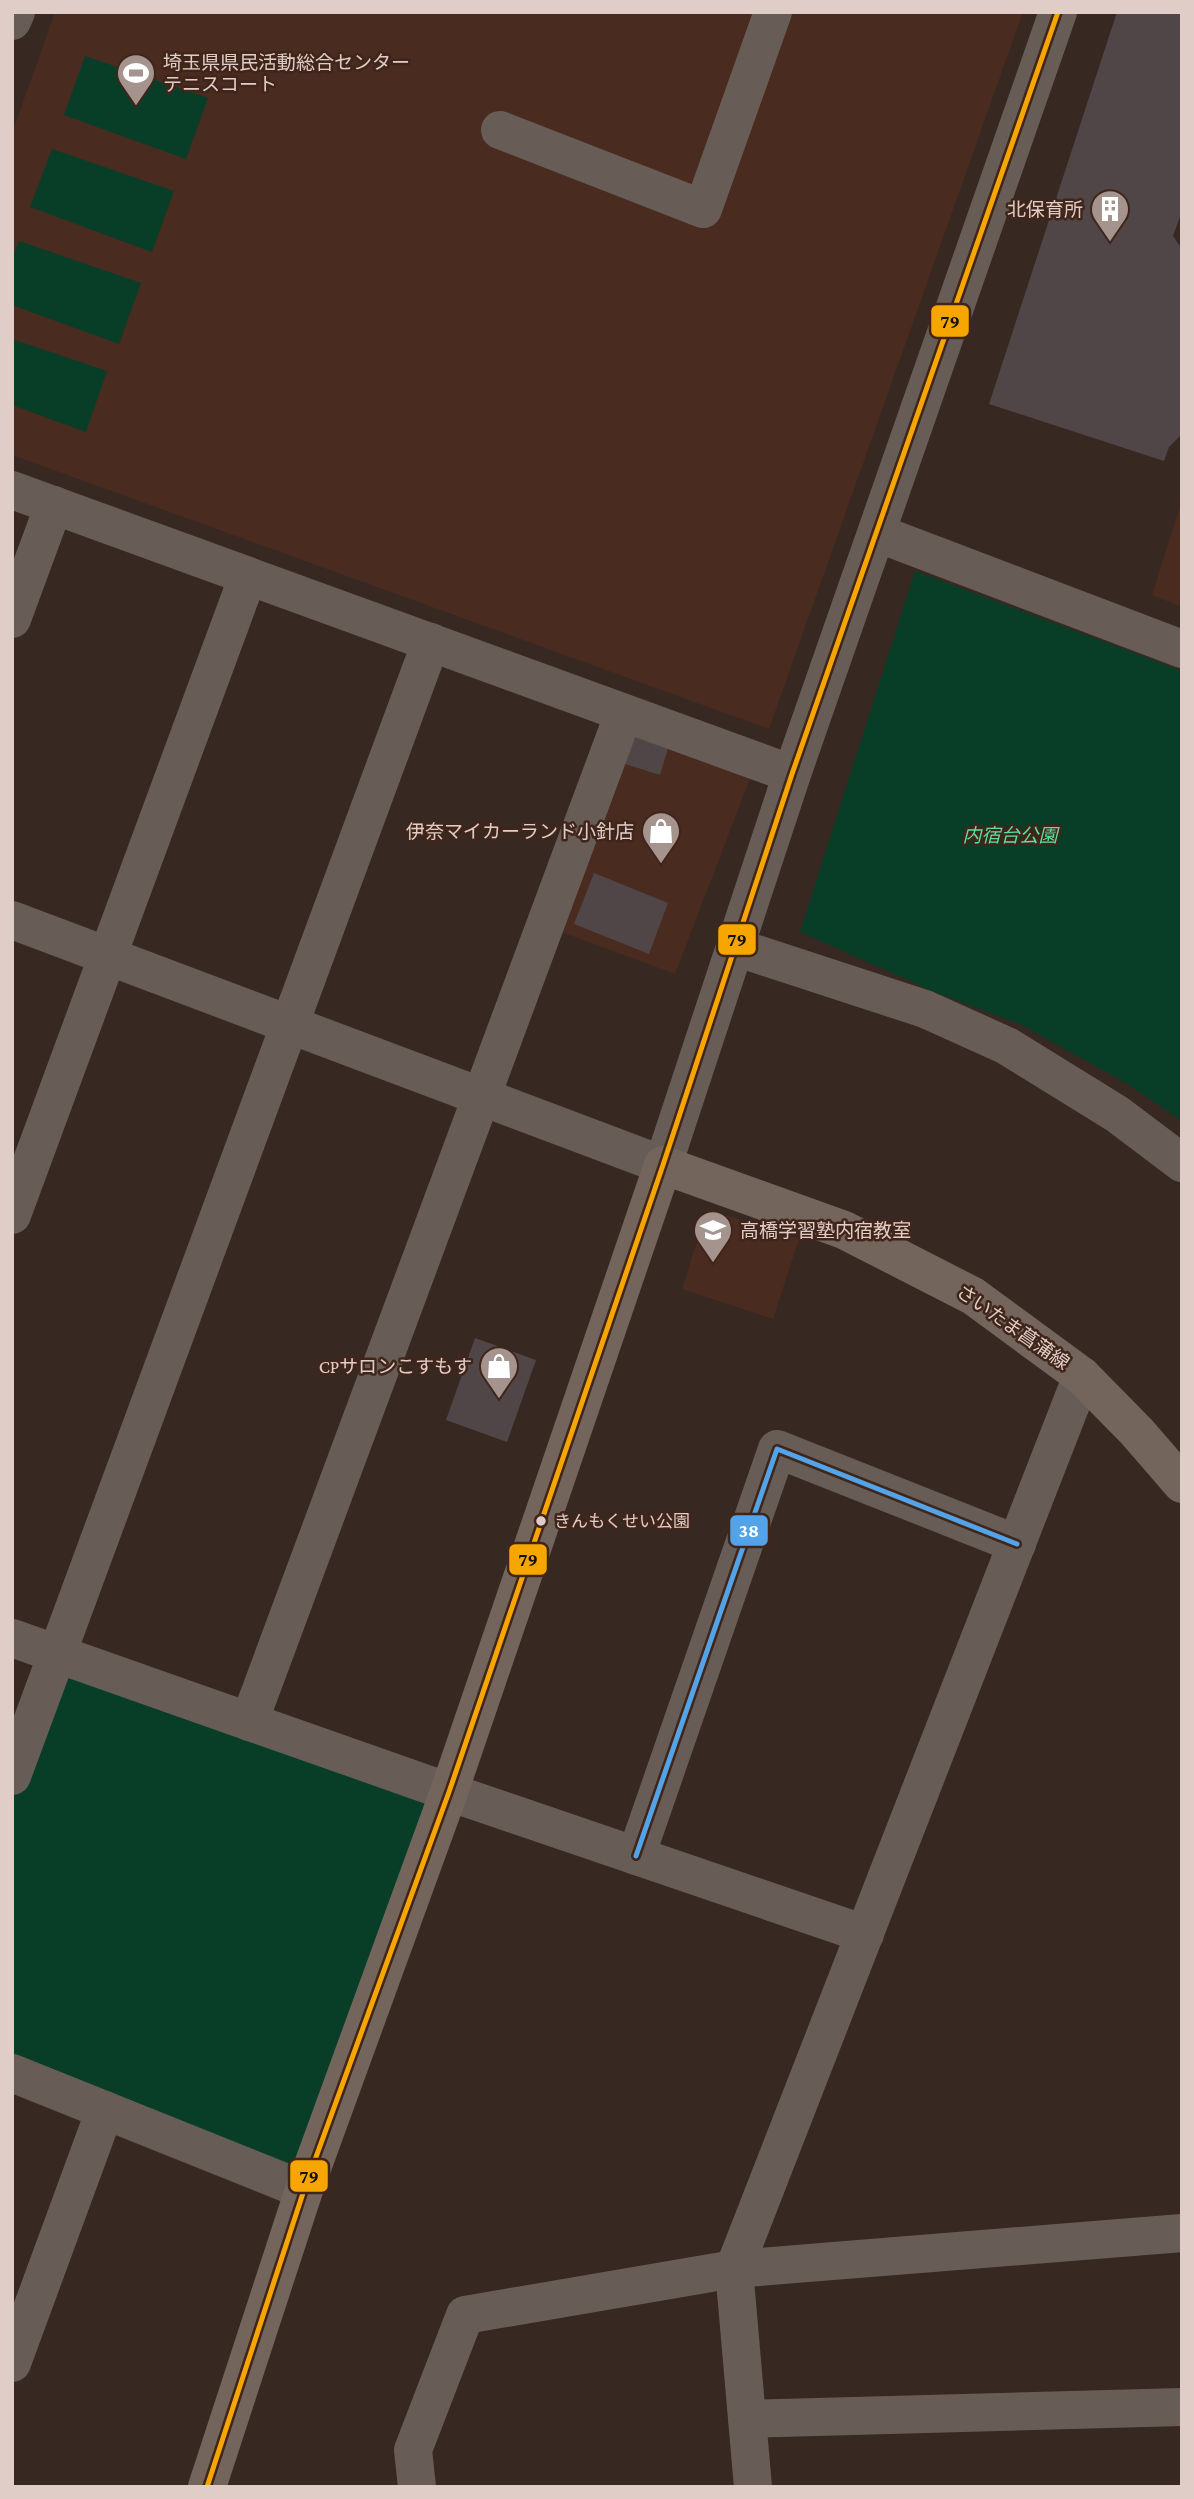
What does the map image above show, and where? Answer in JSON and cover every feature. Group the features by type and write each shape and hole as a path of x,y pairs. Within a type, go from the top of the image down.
{"main road":[{"name":"さいたま菖蒲線","path":"663,1165 844,1230 974,1296 1082,1376 1137,1432 1182,1484"},
{"path":"207,2487 304,2190 449,1792 663,1165"}],"street":[{"path":"12,21 16,12"},
{"path":"500,130 703,209 773,12"},
{"path":"12,920 663,1165 792,774 1058,12"},
{"path":"12,490 792,774"},
{"path":"12,619 54,505"},
{"path":"877,533 1182,649"},
{"path":"12,1215 248,576"},
{"path":"12,1776 431,642"},
{"path":"249,1721 624,713"},
{"path":"735,947 925,1009 1007,1046 1117,1114 1182,1163"},
{"path":"753,2487 734,2269 1082,1376"},
{"path":"636,1856 778,1449 1017,1544"},
{"path":"12,1638 449,1792 865,1934"},
{"path":"12,2073 304,2190"},
{"path":"12,2362 105,2110"},
{"path":"416,2487 413,2450 465,2315 734,2269 1182,2233"},
{"path":"747,2419 1182,2407"}],"shaded area":[{"path":"55,12 1023,12 769,729 12,455 12,133"},
{"path":"1182,500 1182,607 1152,595"},
{"path":"629,728 751,776 675,974 559,931"},
{"path":"707,1209 799,1239 773,1319 682,1289"}],"green space":[{"name":"埼玉県県民活動総合センター テニスコート","path":"85,56 208,98 186,159 64,115"},
{"path":"52,149 174,191 152,252 30,207"},
{"path":"19,241 141,283 119,344 12,305 12,258"},
{"path":"12,339 107,371 86,432 12,405"},
{"name":"内宿台公園","path":"915,571 1182,671 1182,1121 1131,1086 1022,1025 937,993 800,932"},
{"path":"57,1654 449,1792 304,2190 12,2073 12,1776"}],"building":[{"name":"北保育所","path":"1117,12 1182,12 1182,211 1173,236 1182,249 1182,434 1169,447 1164,461 989,404"},
{"path":"631,734 669,745 660,775 622,763"},
{"path":"594,873 668,903 649,954 574,924"},
{"path":"475,1338 536,1360 507,1442 446,1420"}],"transit line":[{"name":"79","path":"207,2487 304,2190 449,1792 663,1165 792,774 1058,12"},
{"name":"38","path":"636,1856 777,1449 1017,1544"}],"place":[{"name":"埼玉県県民活動総合センター テニスコート","path":"136,107"},
{"name":"北保育所","path":"1110,243"},
{"name":"伊奈マイカーランド小針店","path":"661,865"},
{"name":"高橋学習塾内宿教室","path":"713,1264"},
{"name":"CPサロンこすもす","path":"499,1400"},
{"name":"きんもくせい公園","path":"541,1521"}]}
